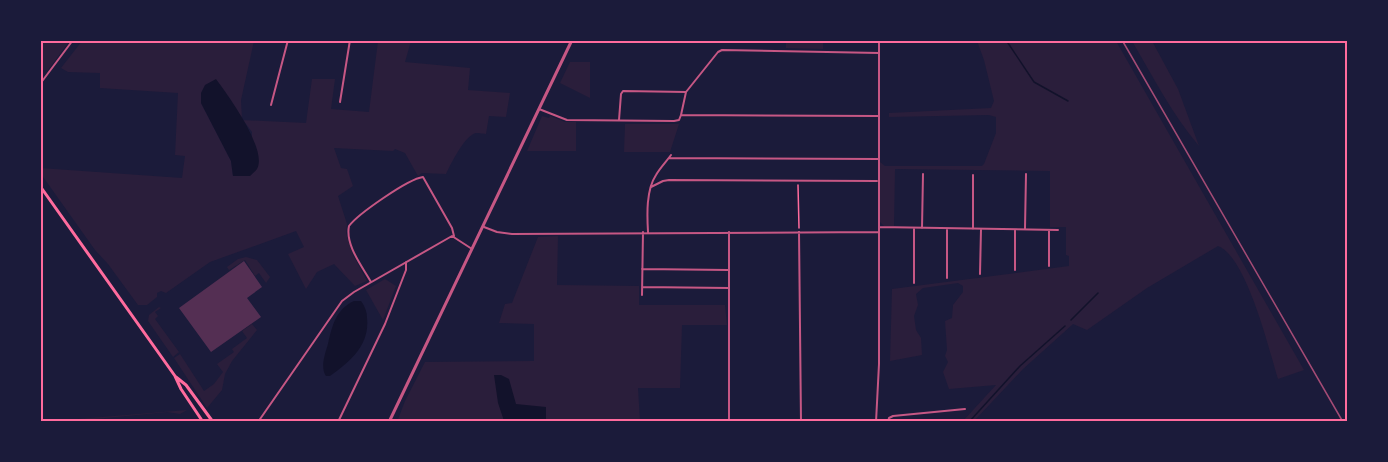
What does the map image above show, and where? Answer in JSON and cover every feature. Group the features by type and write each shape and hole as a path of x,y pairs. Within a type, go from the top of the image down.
{"main road":[{"path":"40,186 175,376 203,422"},
{"path":"175,376 186,385 213,422"}],"street":[{"path":"40,84 73,40"},
{"path":"271,105 288,40"},
{"path":"340,102 350,40"},
{"path":"389,422 572,40"},
{"path":"876,422 879,364 879,40"},
{"path":"539,109 567,120 674,121 679,120 686,92 722,50 879,53"},
{"path":"620,120 623,91 686,92"},
{"path":"681,115 878,116"},
{"path":"648,232 651,188 656,175 670,156 879,159"},
{"path":"922,228 923,174"},
{"path":"1025,230 1026,174"},
{"path":"973,229 974,175"},
{"path":"370,282 355,254 348,233 349,226 386,197 413,180 423,177 452,228 454,236 472,249"},
{"path":"651,188 669,180 879,181"},
{"path":"483,226 497,232 512,234 879,232"},
{"path":"879,227 1058,230"},
{"path":"914,228 914,284"},
{"path":"947,228 947,278"},
{"path":"980,274 981,229"},
{"path":"1015,230 1015,270"},
{"path":"1049,230 1049,266"},
{"path":"642,296 643,232"},
{"path":"729,232 729,422"},
{"path":"799,232 801,422"},
{"path":"258,422 339,304 370,282 454,236"},
{"path":"338,422 385,324 406,270 406,262"},
{"path":"642,270 728,270"},
{"path":"642,287 729,288"},
{"path":"888,422 893,416 964,409"}],"path":[{"path":"798,180 799,232"}],"shaded area":[{"path":"41,40 68,43 48,70 41,70"},
{"path":"82,41 254,41 241,100 242,119 240,116 201,103 231,161 233,176 250,176 252,132 243,120 306,123 312,79 335,79 331,109 369,112 378,41 411,41 405,62 470,68 468,90 510,93 506,117 489,116 486,134 476,133 467,139 446,174 422,173 418,176 405,153 395,149 393,151 334,148 341,168 347,169 353,186 338,196 347,224 346,233 353,255 367,281 355,286 334,264 317,272 306,289 288,254 304,247 296,231 210,262 166,293 161,291 157,293 157,297 147,305 138,305 95,250 41,174 40,168 182,178 185,156 175,155 178,93 100,88 100,73 68,72 61,68"},
{"path":"786,41 823,41 823,49 786,48"},
{"path":"977,41 1116,41 1304,370 1278,379 1263,327 1247,285 1229,254 1218,246 1147,288 1087,330 1073,324 1023,369 974,421 963,421 996,385 949,389 943,372 948,362 945,356 947,350 945,321 952,318 953,305 963,292 963,286 958,283 923,288 916,294 918,305 914,316 916,330 921,338 922,355 890,361 892,289 1069,266 1069,256 1066,255 1066,227 1050,227 1050,171 895,169 894,226 884,226 880,222 880,162 885,166 982,166 984,164 996,133 996,117 989,115 889,117 889,113 991,108 994,101"},
{"path":"1132,41 1152,41 1178,89 1199,146 1171,108"},
{"path":"570,62 590,62 590,98 560,83"},
{"path":"216,79 245,123 257,149 259,160 257,169 250,176 233,176 231,161 201,103 201,93 205,85"},
{"path":"542,116 549,118 550,116 565,122 576,122 576,151 527,151"},
{"path":"625,124 679,124 670,152 624,152"},
{"path":"558,236 557,285 639,286 639,305 725,305 727,325 682,325 680,388 638,388 640,421 397,422 425,362 534,361 534,324 499,323 505,304 512,303 538,237"},
{"path":"246,257 257,260 270,277 266,283 259,273 255,276 245,260 229,270 227,267 238,259"},
{"path":"385,279 396,286 383,320 366,290"},
{"path":"354,301 361,301 366,309 367,328 362,345 345,365 330,376 326,376 323,369 324,360 333,325 339,313"},
{"path":"159,307 161,308 155,312 158,316 155,319 179,352 173,357 148,321 149,315"},
{"path":"252,324 257,330 232,361 225,374 222,390 207,408 174,358 180,354 204,391 214,384 223,372 217,364 234,352 232,349 247,338 242,331"},
{"path":"494,375 501,375 509,379 516,404 546,407 546,421 504,421 498,403"},
{"path":"187,410 180,414 167,412 54,421"}],"building":[{"path":"244,261 262,287 247,298 261,317 211,352 179,308"}],"waterway":[{"path":"1006,40 1034,82 1068,101"},
{"path":"1071,320 1098,293"},
{"path":"969,422 1020,366 1065,326"}],"railway":[{"path":"1122,40 1343,422"}]}
